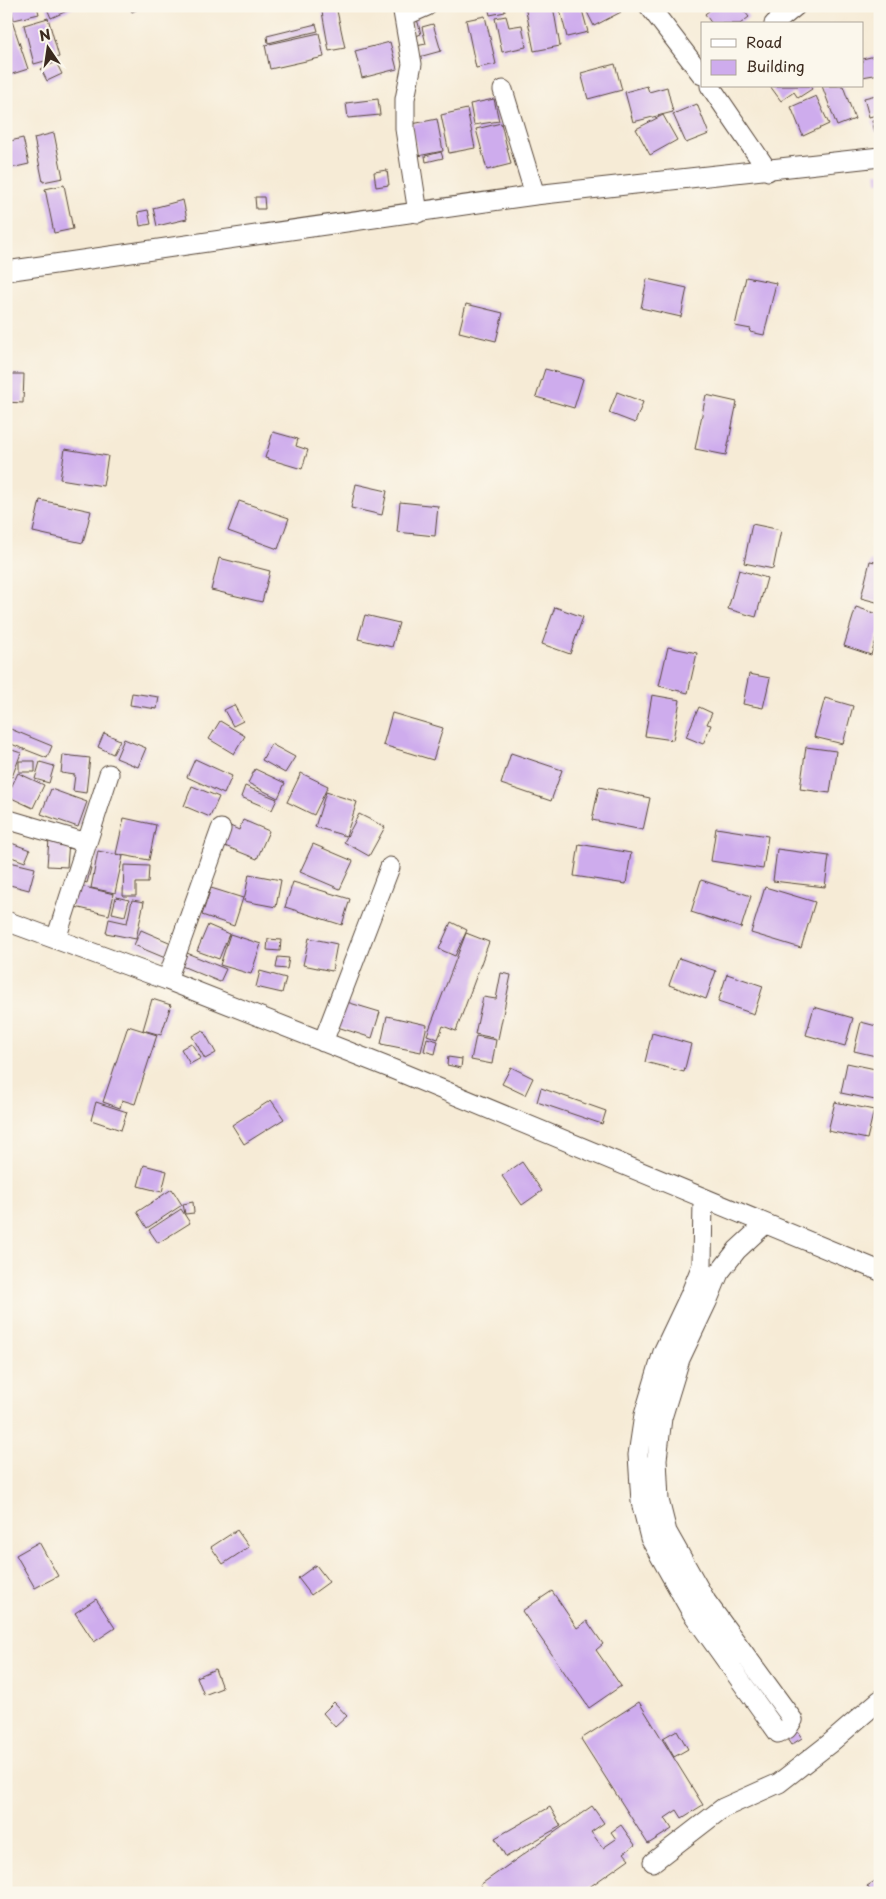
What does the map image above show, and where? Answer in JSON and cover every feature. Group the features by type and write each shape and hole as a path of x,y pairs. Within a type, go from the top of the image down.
{"street":[{"path":"418,213 405,129 405,99 412,64 403,11 427,6"},
{"path":"649,6 701,74"},
{"path":"776,22 796,6"},
{"path":"711,88 768,170"},
{"path":"503,90 535,195"},
{"path":"6,271 535,195 880,157"},
{"path":"56,940 109,774"},
{"path":"6,819 87,843"},
{"path":"166,980 221,829"},
{"path":"322,1042 390,867"},
{"path":"6,921 166,980 322,1042 880,1272"},
{"path":"653,1417 663,1352 702,1265 703,1199"},
{"path":"699,1607 793,1720 787,1729 778,1733 699,1607 658,1535 641,1502 638,1455 653,1417 719,1273 737,1250 765,1224"},
{"path":"653,1862 723,1808 779,1783 829,1744 880,1700"}],"building":[{"path":"10,6 37,6 39,14 14,20"},
{"path":"46,6 78,6 51,18"},
{"path":"129,6 144,6 132,12"},
{"path":"321,6 336,6 345,48 329,51"},
{"path":"488,6 504,6 505,12 490,15"},
{"path":"525,6 553,6 560,46 534,51"},
{"path":"559,6 581,6 588,32 567,37"},
{"path":"584,6 618,6 621,12 594,26"},
{"path":"715,6 740,6 749,17 743,22 711,22 705,14"},
{"path":"485,16 496,64 476,68 466,20"},
{"path":"506,16 509,27 522,25 526,47 502,52 495,18"},
{"path":"48,18 59,57 34,64 24,25"},
{"path":"417,19 421,34 416,36 412,21"},
{"path":"12,21 28,69 6,76 6,22"},
{"path":"316,24 318,31 268,43 267,36"},
{"path":"433,24 441,51 419,57 416,46 426,44 422,27"},
{"path":"319,33 324,57 270,69 265,45"},
{"path":"390,42 397,69 362,78 355,51"},
{"path":"880,55 880,74 864,77 864,59"},
{"path":"56,62 62,74 47,81 41,69"},
{"path":"615,64 622,90 588,99 581,73"},
{"path":"647,86 649,92 667,87 673,112 633,122 625,92"},
{"path":"771,88 812,89 798,98 794,92 781,101"},
{"path":"823,88 844,88 855,119 837,126"},
{"path":"880,94 880,114 869,117 864,98"},
{"path":"816,96 829,124 803,136 791,107"},
{"path":"378,99 380,115 348,118 346,103"},
{"path":"494,99 499,121 474,125 470,104"},
{"path":"697,104 709,134 686,143 673,114"},
{"path":"467,109 475,148 449,153 441,115"},
{"path":"663,115 677,140 650,155 636,129"},
{"path":"437,119 443,151 418,156 412,124"},
{"path":"880,119 880,130 875,132 872,121"},
{"path":"501,123 511,164 487,170 476,129"},
{"path":"54,133 63,178 43,182 34,138"},
{"path":"23,138 29,164 7,169 6,142"},
{"path":"441,152 443,158 426,162 425,156"},
{"path":"387,170 389,185 376,187 374,172"},
{"path":"876,173 880,173 880,182 877,182"},
{"path":"64,185 73,229 54,233 45,189"},
{"path":"255,197 264,197 265,209 256,209"},
{"path":"183,200 187,219 157,226 153,208"},
{"path":"148,210 151,224 140,226 138,212"},
{"path":"746,277 776,283 764,335 750,332 751,329 735,326"},
{"path":"647,279 687,288 681,317 641,308"},
{"path":"466,304 503,313 496,341 459,332"},
{"path":"545,369 583,379 574,408 536,397"},
{"path":"6,374 24,374 23,403 6,402"},
{"path":"617,392 643,402 635,423 609,413"},
{"path":"706,395 737,402 726,455 695,449"},
{"path":"273,432 298,439 296,446 308,450 302,469 265,458"},
{"path":"65,449 108,456 103,486 60,479"},
{"path":"356,484 387,491 382,515 351,508"},
{"path":"40,500 91,511 83,543 33,532"},
{"path":"239,501 289,518 278,549 228,531"},
{"path":"400,502 438,506 435,536 397,532"},
{"path":"752,524 781,530 773,569 744,563"},
{"path":"219,558 270,571 262,602 211,590"},
{"path":"870,561 880,563 880,603 861,598"},
{"path":"739,570 767,578 756,617 728,609"},
{"path":"555,607 583,617 570,654 542,644"},
{"path":"856,607 880,615 880,628 871,655 844,646"},
{"path":"365,615 399,623 392,647 358,639"},
{"path":"668,647 697,653 688,693 659,686"},
{"path":"749,674 770,678 763,708 743,704"},
{"path":"132,693 159,697 157,709 130,705"},
{"path":"652,695 680,700 673,740 645,736"},
{"path":"825,698 853,706 843,744 814,737"},
{"path":"234,705 243,721 233,726 224,710"},
{"path":"699,707 712,713 707,724 711,725 703,744 686,737"},
{"path":"392,713 443,728 433,760 383,745"},
{"path":"220,721 245,736 234,754 209,739"},
{"path":"8,728 52,746 47,758 6,742"},
{"path":"104,733 120,740 113,754 98,747"},
{"path":"124,739 146,748 138,767 116,758"},
{"path":"271,744 295,757 285,773 262,760"},
{"path":"806,747 836,751 830,793 800,789"},
{"path":"6,748 21,753 12,777 6,775"},
{"path":"511,753 562,770 551,801 501,784"},
{"path":"63,755 90,758 86,793 73,791 75,775 61,773"},
{"path":"195,759 232,776 224,794 187,777"},
{"path":"19,761 35,761 35,772 19,772"},
{"path":"40,762 54,766 49,783 35,779"},
{"path":"255,769 285,783 278,798 248,783"},
{"path":"18,773 44,785 33,808 7,796"},
{"path":"301,773 328,786 314,815 287,802"},
{"path":"192,786 219,797 210,817 184,806"},
{"path":"245,786 277,799 272,810 241,797"},
{"path":"599,787 650,798 643,830 592,820"},
{"path":"51,789 87,802 78,827 41,814"},
{"path":"326,792 357,802 346,836 315,827"},
{"path":"359,814 385,827 369,856 344,842"},
{"path":"124,818 156,825 149,860 116,854"},
{"path":"243,820 269,831 257,859 220,844 228,825 239,830"},
{"path":"716,828 768,836 763,869 711,861"},
{"path":"49,839 69,841 67,867 47,866"},
{"path":"6,841 30,850 25,862 6,855"},
{"path":"313,844 353,861 340,889 300,872"},
{"path":"579,844 631,853 626,884 574,876"},
{"path":"777,849 829,856 825,887 773,881"},
{"path":"98,851 123,856 115,893 91,888"},
{"path":"10,862 35,868 29,890 6,884"},
{"path":"124,865 149,866 148,883 136,883 136,896 123,896"},
{"path":"82,866 91,868 87,883 78,880"},
{"path":"249,874 281,880 276,907 244,901"},
{"path":"701,880 751,896 741,928 691,912"},
{"path":"293,882 350,899 342,925 285,907"},
{"path":"76,885 114,894 109,915 71,906"},
{"path":"765,887 815,902 801,948 751,933"},
{"path":"211,888 243,898 234,926 202,915"},
{"path":"116,897 129,900 125,916 112,913"},
{"path":"132,900 144,902 136,939 106,933 109,919 127,923"},
{"path":"451,922 467,930 455,956 439,949"},
{"path":"208,925 229,934 219,959 197,951"},
{"path":"141,930 176,945 170,960 134,945"},
{"path":"466,933 489,942 456,1031 443,1026 438,1039 427,1035"},
{"path":"230,934 261,944 251,974 220,965"},
{"path":"309,938 337,944 332,971 303,965"},
{"path":"268,939 281,940 280,951 267,950"},
{"path":"182,951 226,969 220,982 177,964"},
{"path":"278,957 289,958 287,969 276,968"},
{"path":"679,958 716,971 706,999 669,985"},
{"path":"260,971 286,978 282,993 256,987"},
{"path":"501,973 511,975 498,1039 475,1034 483,997 496,999"},
{"path":"727,974 763,986 754,1014 718,1002"},
{"path":"152,999 171,1005 161,1035 143,1030"},
{"path":"340,1000 380,1012 372,1038 331,1025"},
{"path":"814,1007 853,1018 845,1046 806,1035"},
{"path":"387,1016 427,1025 421,1052 381,1044"},
{"path":"861,1022 880,1027 880,1057 854,1051"},
{"path":"128,1026 157,1035 135,1104 122,1100 120,1108 103,1102"},
{"path":"203,1030 216,1053 205,1059 192,1036"},
{"path":"652,1033 691,1044 684,1072 645,1062"},
{"path":"476,1036 496,1040 492,1064 471,1060"},
{"path":"427,1038 438,1041 435,1054 424,1051"},
{"path":"191,1043 201,1058 190,1064 181,1049"},
{"path":"448,1057 462,1059 461,1068 447,1065"},
{"path":"847,1063 880,1070 880,1101 841,1093"},
{"path":"511,1067 533,1078 525,1095 502,1084"},
{"path":"541,1088 606,1111 602,1124 537,1102"},
{"path":"271,1100 284,1119 244,1144 232,1125"},
{"path":"96,1102 127,1112 121,1130 91,1120"},
{"path":"835,1102 874,1110 867,1139 828,1131"},
{"path":"522,1162 542,1191 522,1205 502,1176"},
{"path":"144,1165 167,1171 162,1192 138,1186"},
{"path":"172,1189 182,1205 147,1228 137,1212"},
{"path":"193,1202 194,1213 185,1214 183,1204"},
{"path":"181,1209 190,1223 158,1243 149,1230"},
{"path":"237,1530 249,1547 223,1564 211,1547"},
{"path":"39,1542 58,1576 35,1588 16,1555"},
{"path":"316,1565 329,1582 311,1595 298,1578"},
{"path":"552,1591 577,1628 587,1621 603,1644 596,1650 621,1686 589,1708 522,1611"},
{"path":"96,1599 115,1628 94,1642 75,1613"},
{"path":"215,1669 222,1688 204,1695 197,1677"},
{"path":"334,1702 347,1716 335,1727 323,1713"},
{"path":"639,1702 703,1805 682,1818 677,1810 665,1818 672,1829 648,1844 581,1739"},
{"path":"795,1728 802,1738 791,1745 785,1736"},
{"path":"677,1730 688,1749 674,1757 663,1738"},
{"path":"592,1806 604,1823 591,1832 603,1848 616,1839 611,1832 621,1825 635,1845 624,1853 629,1859 581,1893 486,1893 480,1885"},
{"path":"550,1807 561,1826 506,1857 495,1838"},
{"path":"880,1878 880,1893 872,1893 867,1886"}]}
